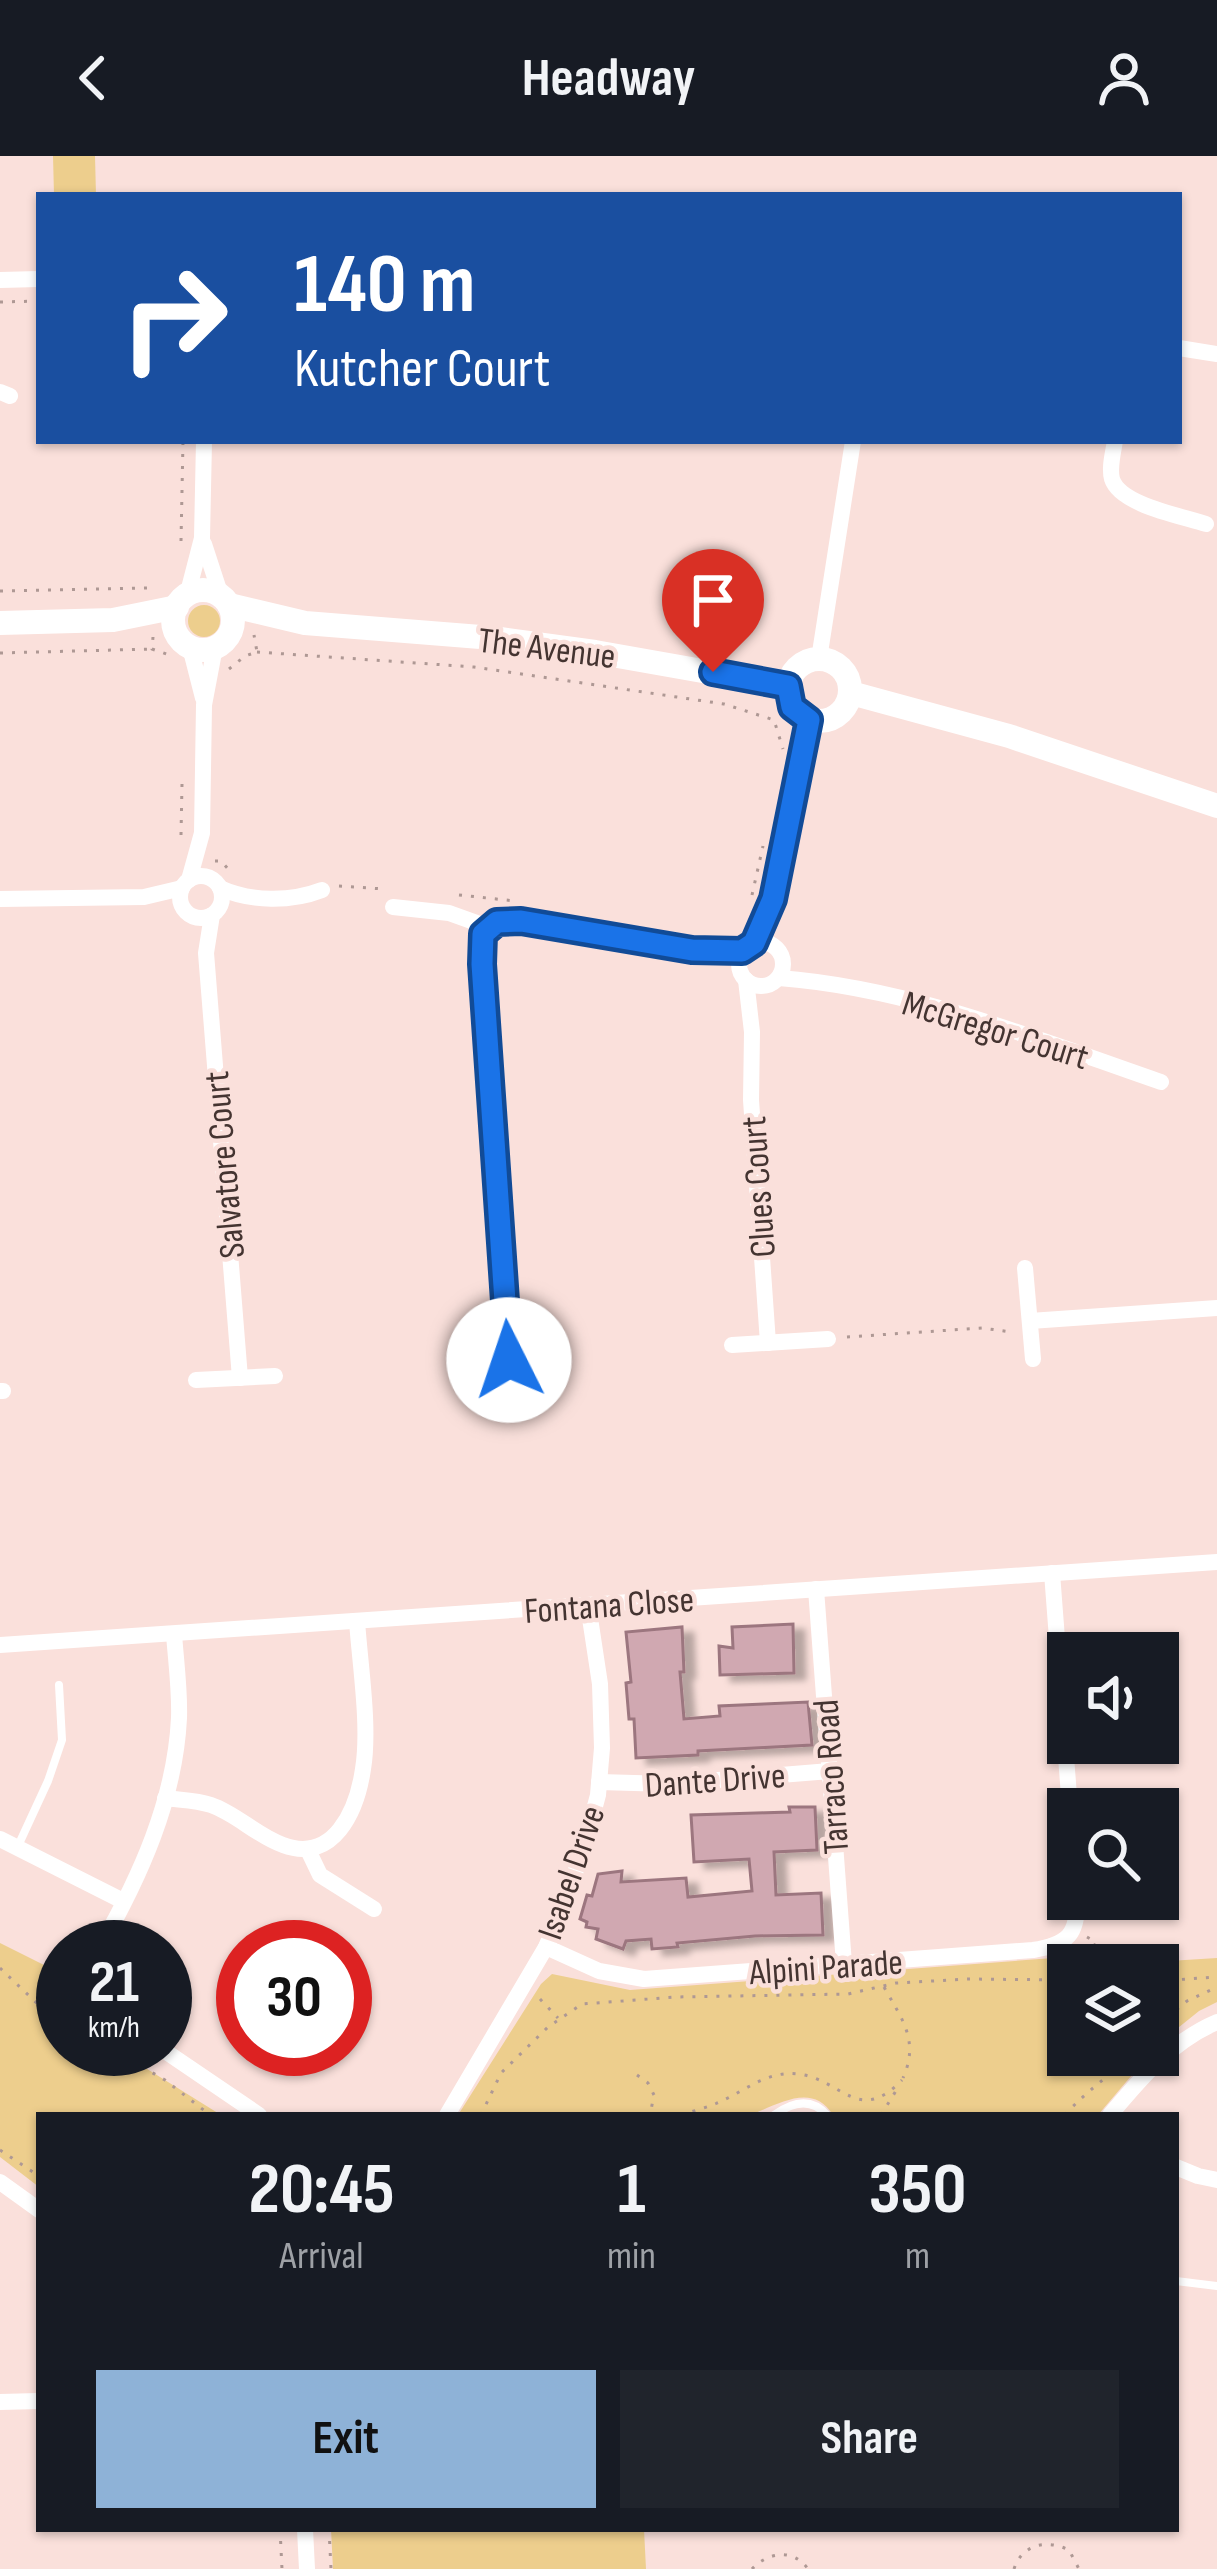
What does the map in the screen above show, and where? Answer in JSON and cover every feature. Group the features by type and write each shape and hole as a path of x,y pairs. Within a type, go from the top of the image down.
{"street":[{"path":"0,280 36,279"},
{"path":"1182,348 1217,354"},
{"path":"202,538 233,621 203,646 174,626 202,538 204,444"},
{"path":"819,659 853,444"},
{"path":"1115,444 1110,475 1117,490 1132,500 1206,524"},
{"path":"182,601 204,590 225,601"},
{"name":"The Avenue","path":"0,622 113,620 182,601"},
{"name":"The Avenue","path":"225,601 304,622 548,645 788,686"},
{"name":"The Avenue","path":"113,620 203,646 304,622"},
{"name":"Salvatore Court","path":"203,646 202,833 191,885 206,952 240,1378"},
{"path":"819,659 846,674 848,704 832,719 809,720 792,707 788,686 797,667 819,659"},
{"path":"850,693 1009,736 1217,806"},
{"name":"Clues Court","path":"752,1032 776,968 773,899 809,720"},
{"path":"0,899 144,897 191,885 201,876 221,894"},
{"path":"191,885 199,918 221,894 302,898 324,887"},
{"name":"Salvatore Court","path":"206,952 221,894"},
{"path":"392,898 488,928"},
{"name":"Clues Court","path":"748,947 773,899"},
{"path":"509,1360 482,940 497,922 521,921 692,950 768,943 776,968 756,986 692,950"},
{"path":"743,976 740,958 748,947"},
{"name":"McGregor Court","path":"776,968 956,1012 1161,1082"},
{"name":"Clues Court","path":"743,976 752,1032 751,1100 768,1342"},
{"path":"1025,1268 1033,1359"},
{"path":"1030,1326 1217,1308"},
{"path":"732,1345 828,1339"},
{"path":"474,1362 544,1358"},
{"path":"196,1380 275,1376"},
{"name":"Fontana Close","path":"0,1646 1217,1562"},
{"path":"1052,1573 1068,1788"},
{"name":"Tarraco Road","path":"816,1589 844,1964"},
{"name":"Isabel Drive","path":"449,2112 546,1946 587,1836 602,1748 600,1684 588,1605"},
{"path":"165,1798 208,1804 282,1845 308,1850 340,1833 355,1804 364,1767 357,1621"},
{"path":"114,1920 148,1851 176,1746 174,1634"},
{"name":"Dante Drive","path":"599,1782 669,1784 830,1771"},
{"path":"0,1839 123,1901"},
{"path":"308,1850 320,1875 374,1909"},
{"name":"Alpini Parade","path":"546,1946 599,1971 644,1979 1049,1947 1072,1934 1078,1920"},
{"path":"1115,2112 1155,2063 1217,2022"},
{"path":"192,2069 255,2112"},
{"path":"1179,2168 1217,2180"},
{"path":"0,2182 36,2208"},
{"path":"0,2402 36,2401"},
{"path":"305,2532 307,2569"}],"lane":[{"path":"17,1848 62,1740 59,1685"},
{"path":"778,2112 805,2102 824,2112"},
{"path":"1179,2281 1217,2285"}],"path":[{"path":"0,302 36,302"},
{"path":"181,537 183,444"},
{"path":"0,591 159,586"},
{"path":"0,653 203,646 474,667 724,704 774,720 784,746"},
{"path":"182,786 178,859 191,885 221,861 221,894"},
{"path":"749,909 766,833"},
{"path":"324,887 392,898"},
{"path":"454,895 516,902"},
{"path":"828,1339 982,1328 1012,1332 1030,1326"},
{"path":"881,1962 883,1985 902,2015 910,2048 907,2071 883,2112"},
{"path":"0,1968 36,2002"},
{"path":"1179,1980 1217,1977"},
{"path":"482,2112 501,2073 582,2004 848,1994 883,1985 968,1979 1047,1981"},
{"path":"1179,2007 1217,1987"},
{"path":"518,1992 535,1994 559,2020"},
{"path":"637,2075 652,2089 651,2112"},
{"path":"158,2076 206,2112"},
{"path":"1068,2112 1109,2076"},
{"path":"0,2150 36,2174"},
{"path":"280,2532 282,2569"},
{"path":"329,2532 331,2569"},
{"path":"1014,2569 1016,2560 1031,2547 1051,2544 1069,2550 1079,2569"},
{"path":"752,2569 771,2555 783,2554 802,2561 808,2569"}],"shaded area":[{"path":"53,156 95,156 96,192 54,192"},
{"path":"204,605 215,610 220,621 215,632 204,637 193,632 188,621 193,610"},
{"path":"0,1943 36,1961 36,2076 158,2076 216,2112 36,2112 36,2185 0,2157"},
{"path":"1047,1958 1047,2076 1131,2076 1101,2112 831,2112 815,2100 795,2098 757,2112 460,2112 552,1974 630,1990"},
{"path":"1217,1958 1217,2002 1179,2027 1179,1960"},
{"path":"331,2532 644,2532 646,2569 333,2569"}],"building":[{"path":"793,1624 794,1673 720,1675 719,1646 733,1648 732,1627"},
{"path":"682,1627 684,1719 720,1716 719,1706 808,1702 812,1745 636,1758 626,1683 631,1682 626,1632"},
{"path":"789,1807 815,1807 817,1850 774,1852 776,1895 821,1893 823,1935 755,1936 652,1949 651,1939 626,1941 623,1949 596,1939 598,1929 586,1927 587,1922 580,1919 598,1874 622,1871 621,1882 686,1878 688,1897 752,1891 749,1859 694,1862 691,1815 790,1812"}],"route":[{"path":"509,1360 483,934 497,922 521,921 692,950 742,951 754,943 773,899 809,720 792,707 788,686 713,672"}]}
